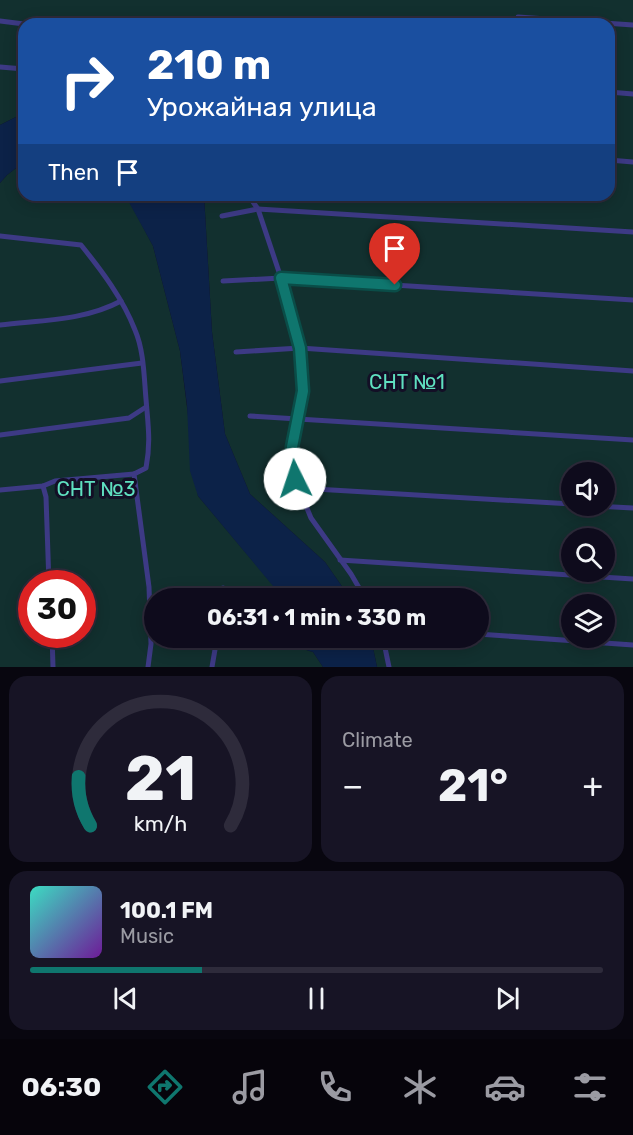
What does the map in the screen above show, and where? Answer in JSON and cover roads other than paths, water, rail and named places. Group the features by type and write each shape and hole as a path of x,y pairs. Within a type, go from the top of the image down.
{"street":[{"path":"518,17 532,18"},
{"path":"0,21 18,23"},
{"path":"615,24 633,25"},
{"path":"0,67 18,68"},
{"path":"615,92 633,94"},
{"path":"615,160 633,162"},
{"path":"252,201 258,209 281,278 300,348 303,391 292,447 295,479 311,519 359,588"},
{"path":"222,216 258,209 633,232"},
{"path":"0,236 81,245 99,267 121,301 136,332 142,363 150,446 146,468 134,474 55,481 43,486 0,490"},
{"path":"223,282 281,278 633,300"},
{"path":"0,325 89,314 121,301"},
{"path":"236,352 300,348 633,370"},
{"path":"0,381 142,363"},
{"path":"0,435 129,418 147,407"},
{"path":"250,416 298,417 633,440"},
{"path":"134,474 149,587 151,644 148,667"},
{"path":"43,486 46,497 49,570"},
{"path":"298,488 561,503"},
{"path":"615,507 633,508"},
{"path":"340,560 633,579"},
{"path":"489,635 633,645"},
{"path":"52,648 53,667"},
{"path":"212,667 215,648"},
{"path":"385,648 388,667"}],"water":[{"path":"18,116 18,167 0,183 0,125"},
{"path":"128,201 204,201 212,332 225,434 250,494 325,562 343,588 275,588 198,496 190,471 187,405 180,351 153,246"},
{"path":"300,648 373,648 377,667 323,667 313,652"}],"park label":[{"name":"СНТ №1","path":"407,382"},
{"name":"СНТ №3","path":"96,489"}]}
